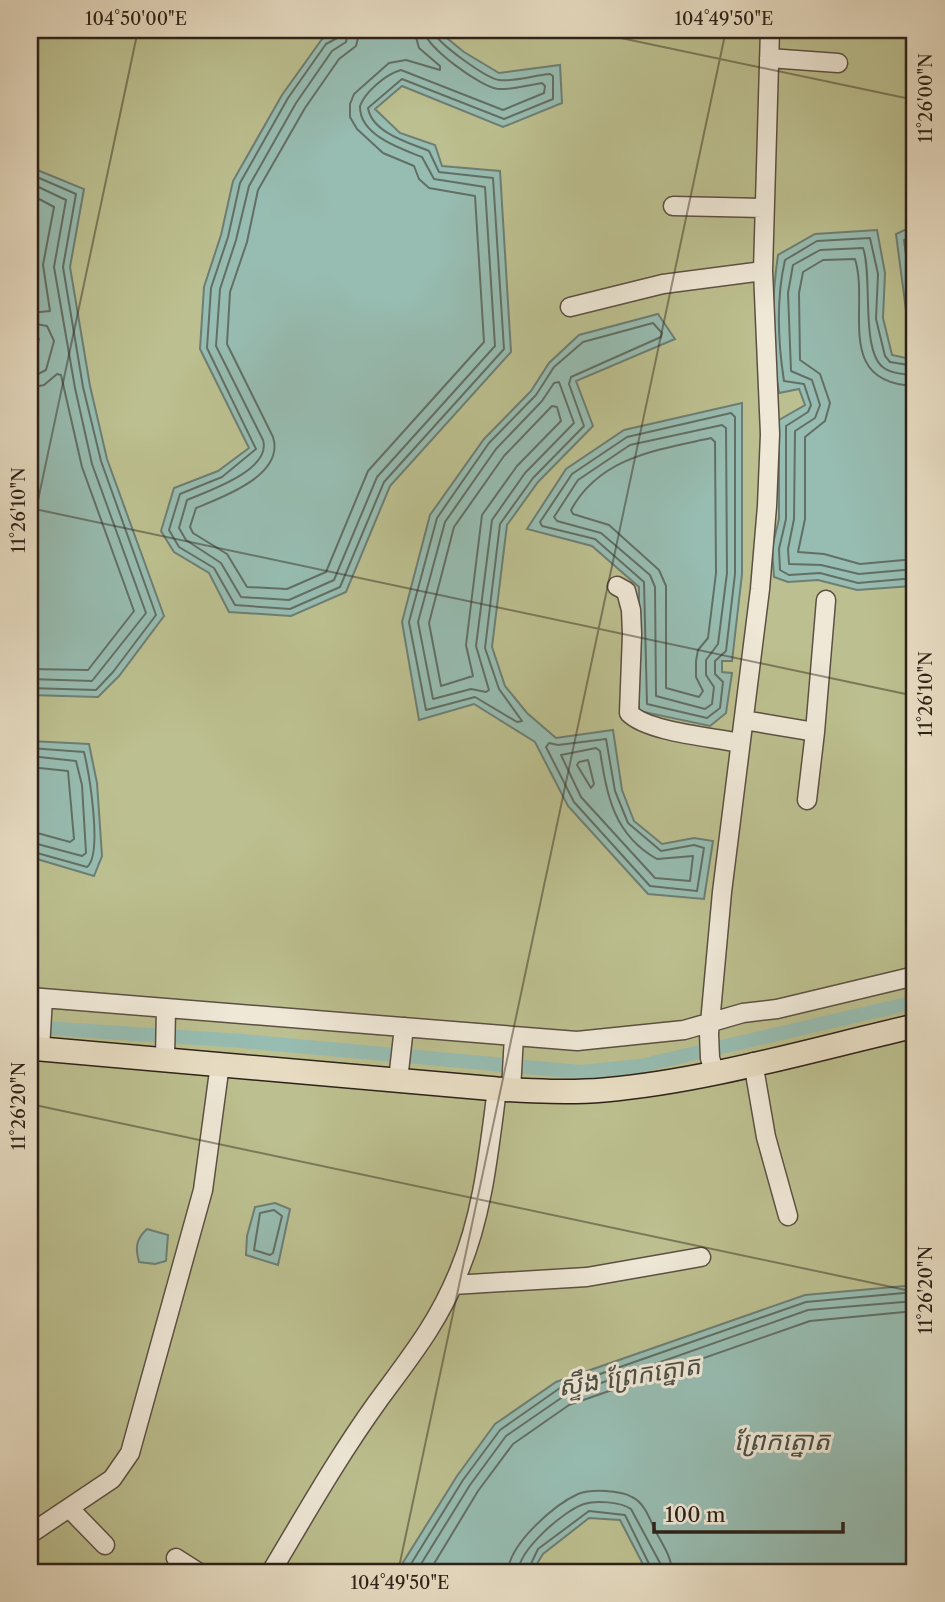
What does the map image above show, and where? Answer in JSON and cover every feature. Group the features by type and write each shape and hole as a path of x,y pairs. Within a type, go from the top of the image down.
{"main road":[{"path":"37,1042 220,1064 398,1073 504,1090 604,1090 712,1065 753,1062 915,1026"}],"street":[{"path":"712,1065 710,1028 739,743 760,589 770,446 762,271 770,30"},
{"path":"769,58 838,63"},
{"path":"673,206 764,208"},
{"path":"570,307 663,284 762,271"},
{"path":"617,586 626,591 632,610 629,713 636,721 739,743"},
{"path":"807,800 816,732 826,600"},
{"path":"744,720 816,732"},
{"path":"37,1042 38,1001 166,1008 403,1033 514,1036 577,1041 611,1040 710,1028 915,976"},
{"path":"165,1059 166,1008"},
{"path":"398,1073 403,1033"},
{"path":"271,1572 377,1402 421,1346 453,1285 477,1213 514,1036"},
{"path":"753,1062 766,1137 788,1216"},
{"path":"30,1534 112,1479 130,1453 203,1190 220,1064"},
{"path":"453,1285 510,1284 587,1277 701,1257"},
{"path":"69,1508 105,1545"},
{"path":"176,1558 198,1572"}],"green space":[{"path":"30,30 915,30 915,1572 30,1572"}],"water":[{"path":"339,30 437,30 464,52 499,73 560,65 562,103 503,127 402,86 375,109 400,133 435,145 442,166 500,171 511,352 390,486 346,592 291,616 229,612 209,573 174,552 161,531 174,488 218,471 249,448 200,349 204,287 221,235 233,181 282,95 322,39"},
{"path":"30,167 84,189 70,267 90,386 107,459 164,616 119,676 98,697 30,695 30,376 39,339 30,339"},
{"path":"915,225 915,331 909,333 896,234"},
{"path":"877,230 885,273 883,318 892,355 915,360 915,569 912,586 857,590 818,580 788,582 774,577 772,548 779,519 779,420 805,405 799,389 779,393 773,324 778,255 815,234"},
{"path":"658,314 675,339 576,381 593,426 538,482 507,525 492,647 505,686 527,713 556,738 613,730 622,790 634,821 662,844 694,838 713,841 704,899 648,894 568,806 535,742 474,704 419,720 402,622 430,515 484,439 531,391 549,363 579,335"},
{"path":"742,403 742,574 732,661 722,661 722,672 732,673 726,713 710,726 639,711 639,587 592,546 527,529 566,469 624,430"},
{"path":"30,741 89,744 97,783 102,856 94,876 30,857"},
{"path":"275,1203 290,1209 278,1265 246,1255 247,1236 255,1207"},
{"path":"147,1229 168,1235 166,1261 155,1264 139,1262 137,1244"},
{"name":"ព្រែកត្នោត","path":"915,1285 915,1572 647,1572 620,1520 589,1518 543,1554 532,1572 397,1572 457,1476 495,1424 556,1382 805,1295"}],"waterway":[{"path":"30,1027 242,1041 580,1072 640,1066 915,1002"}],"water label":[{"name":"ស្ទឹង ព្រែកត្នោត","path":"629,1376"}]}
